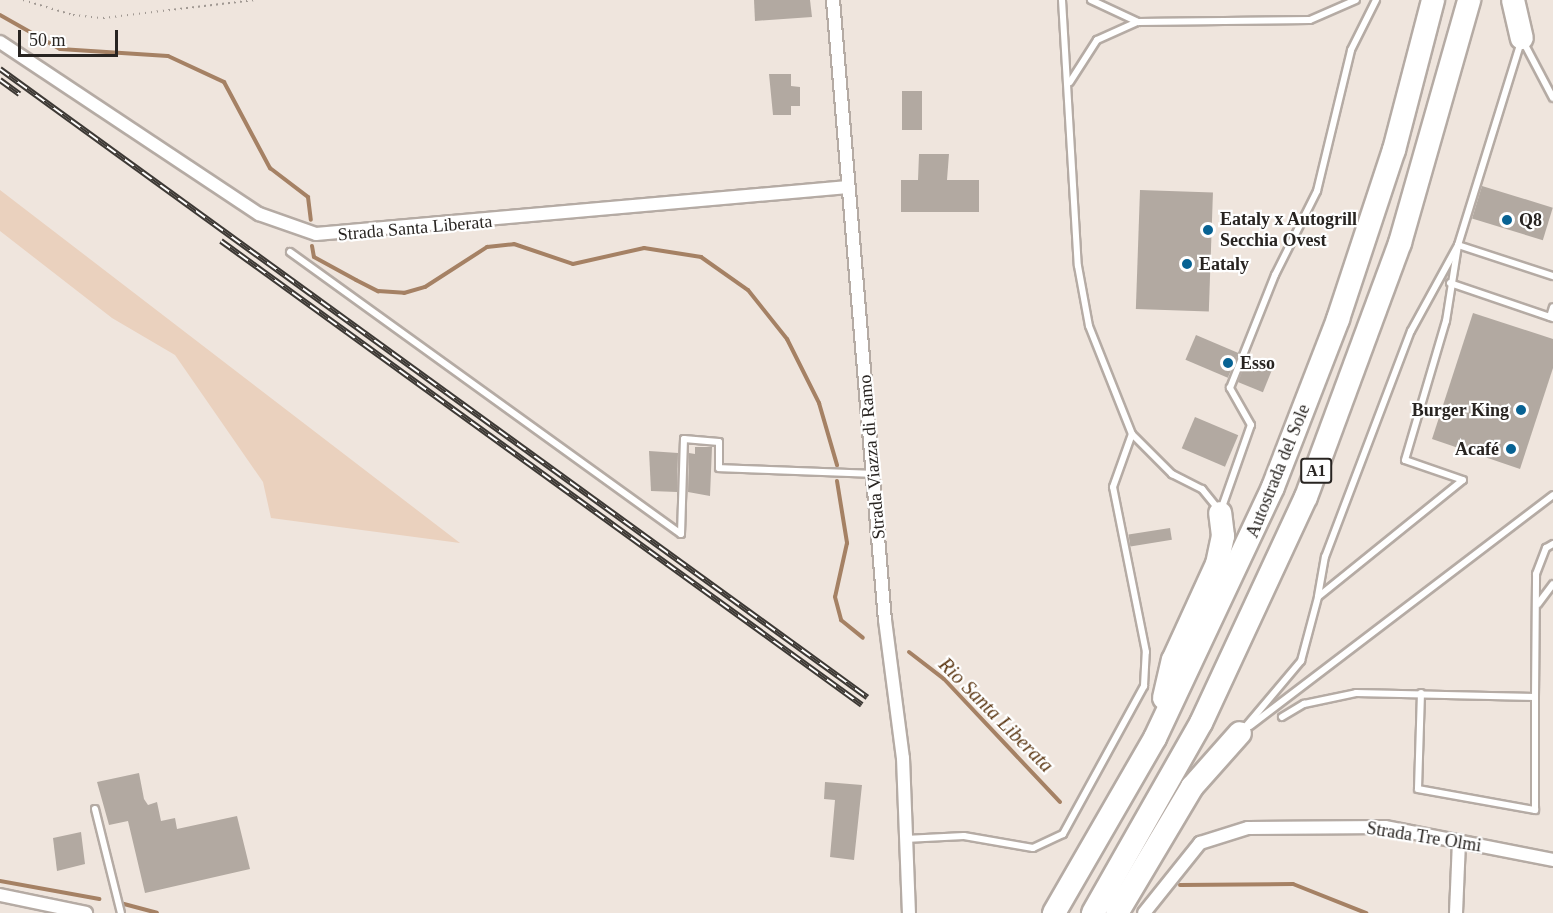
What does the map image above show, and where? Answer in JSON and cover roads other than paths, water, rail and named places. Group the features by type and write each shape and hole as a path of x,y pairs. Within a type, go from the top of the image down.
{"highway":[{"name":"Autostrada del Sole","path":"1054,913 1155,738 1250,539 1338,319 1394,150 1433,0"},
{"name":"Autostrada del Sole","path":"1093,913 1201,723 1306,497 1400,243 1469,0"},
{"path":"1513,0 1522,38"},
{"path":"1155,738 1173,660 1217,564 1223,536 1220,513"},
{"path":"1117,913 1192,787 1240,733"}],"street":[{"name":"Strada Viazza di Ramo","path":"833,0 873,474 903,758 904,839 909,913"},
{"name":"Strada Santa Liberata","path":"0,42 260,214 316,234 848,187"},
{"name":"Strada Tre Olmi","path":"1144,913 1187,855 1222,832 1281,825 1385,827 1553,860"},
{"path":"1456,913 1459,842"},
{"path":"0,896 86,913"}],"lane":[{"path":"1062,0 1070,83 1078,266 1089,326 1132,435 1172,474 1202,489 1220,513"},
{"path":"1091,0 1138,22"},
{"path":"1070,83 1097,40 1138,22 1310,20 1356,0"},
{"path":"1220,513 1251,425 1230,388 1275,275 1317,191 1351,50 1376,0"},
{"path":"1522,38 1553,98"},
{"path":"1318,597 1463,480 1405,460 1446,321 1450,283 1458,245 1522,38"},
{"path":"1458,245 1553,276"},
{"path":"1240,733 1301,661 1318,597 1325,557 1411,331 1458,245"},
{"path":"290,252 681,534 684,439 719,442 719,468 873,474"},
{"path":"1450,283 1552,318 1553,307"},
{"path":"904,839 964,836 1033,848 1063,834 1144,686 1146,652 1113,487 1132,435"},
{"path":"1240,733 1553,495"},
{"path":"1421,693 1418,789 1535,810 1536,574 1546,548 1553,544"},
{"path":"1537,605 1553,584"},
{"path":"1282,717 1305,704 1346,695 1421,693 1535,697"},
{"path":"95,809 121,913"}],"waterway":[{"name":"Rio Santa Liberata","path":"0,15 60,49 168,56 224,82 270,168 308,197 311,220"},
{"name":"Rio Santa Liberata","path":"312,246 314,257 356,280 378,291 404,293 425,287 487,247 514,244 573,264 644,248 701,257 748,290 787,339 819,403 837,465"},
{"name":"Rio Santa Liberata","path":"837,481 847,543 835,597 841,620 863,638"},
{"name":"Rio Santa Liberata","path":"909,652 944,679 1060,802"},
{"path":"0,881 99,899"},
{"name":"Rio Santa Liberata","path":"1180,885 1293,884 1366,913"},
{"path":"124,904 157,913"}],"railway":[{"path":"0,69 867,697"},
{"path":"0,80 19,94"},
{"path":"221,241 862,705"}],"place":[{"name":"Q8","path":"1507,220"},
{"name":"Eataly x Autogrill Secchia Ovest","path":"1208,230"},
{"name":"Eataly","path":"1187,264"},
{"name":"Esso","path":"1228,363"},
{"name":"Burger King","path":"1521,410"},
{"name":"Acafé","path":"1511,449"}]}
